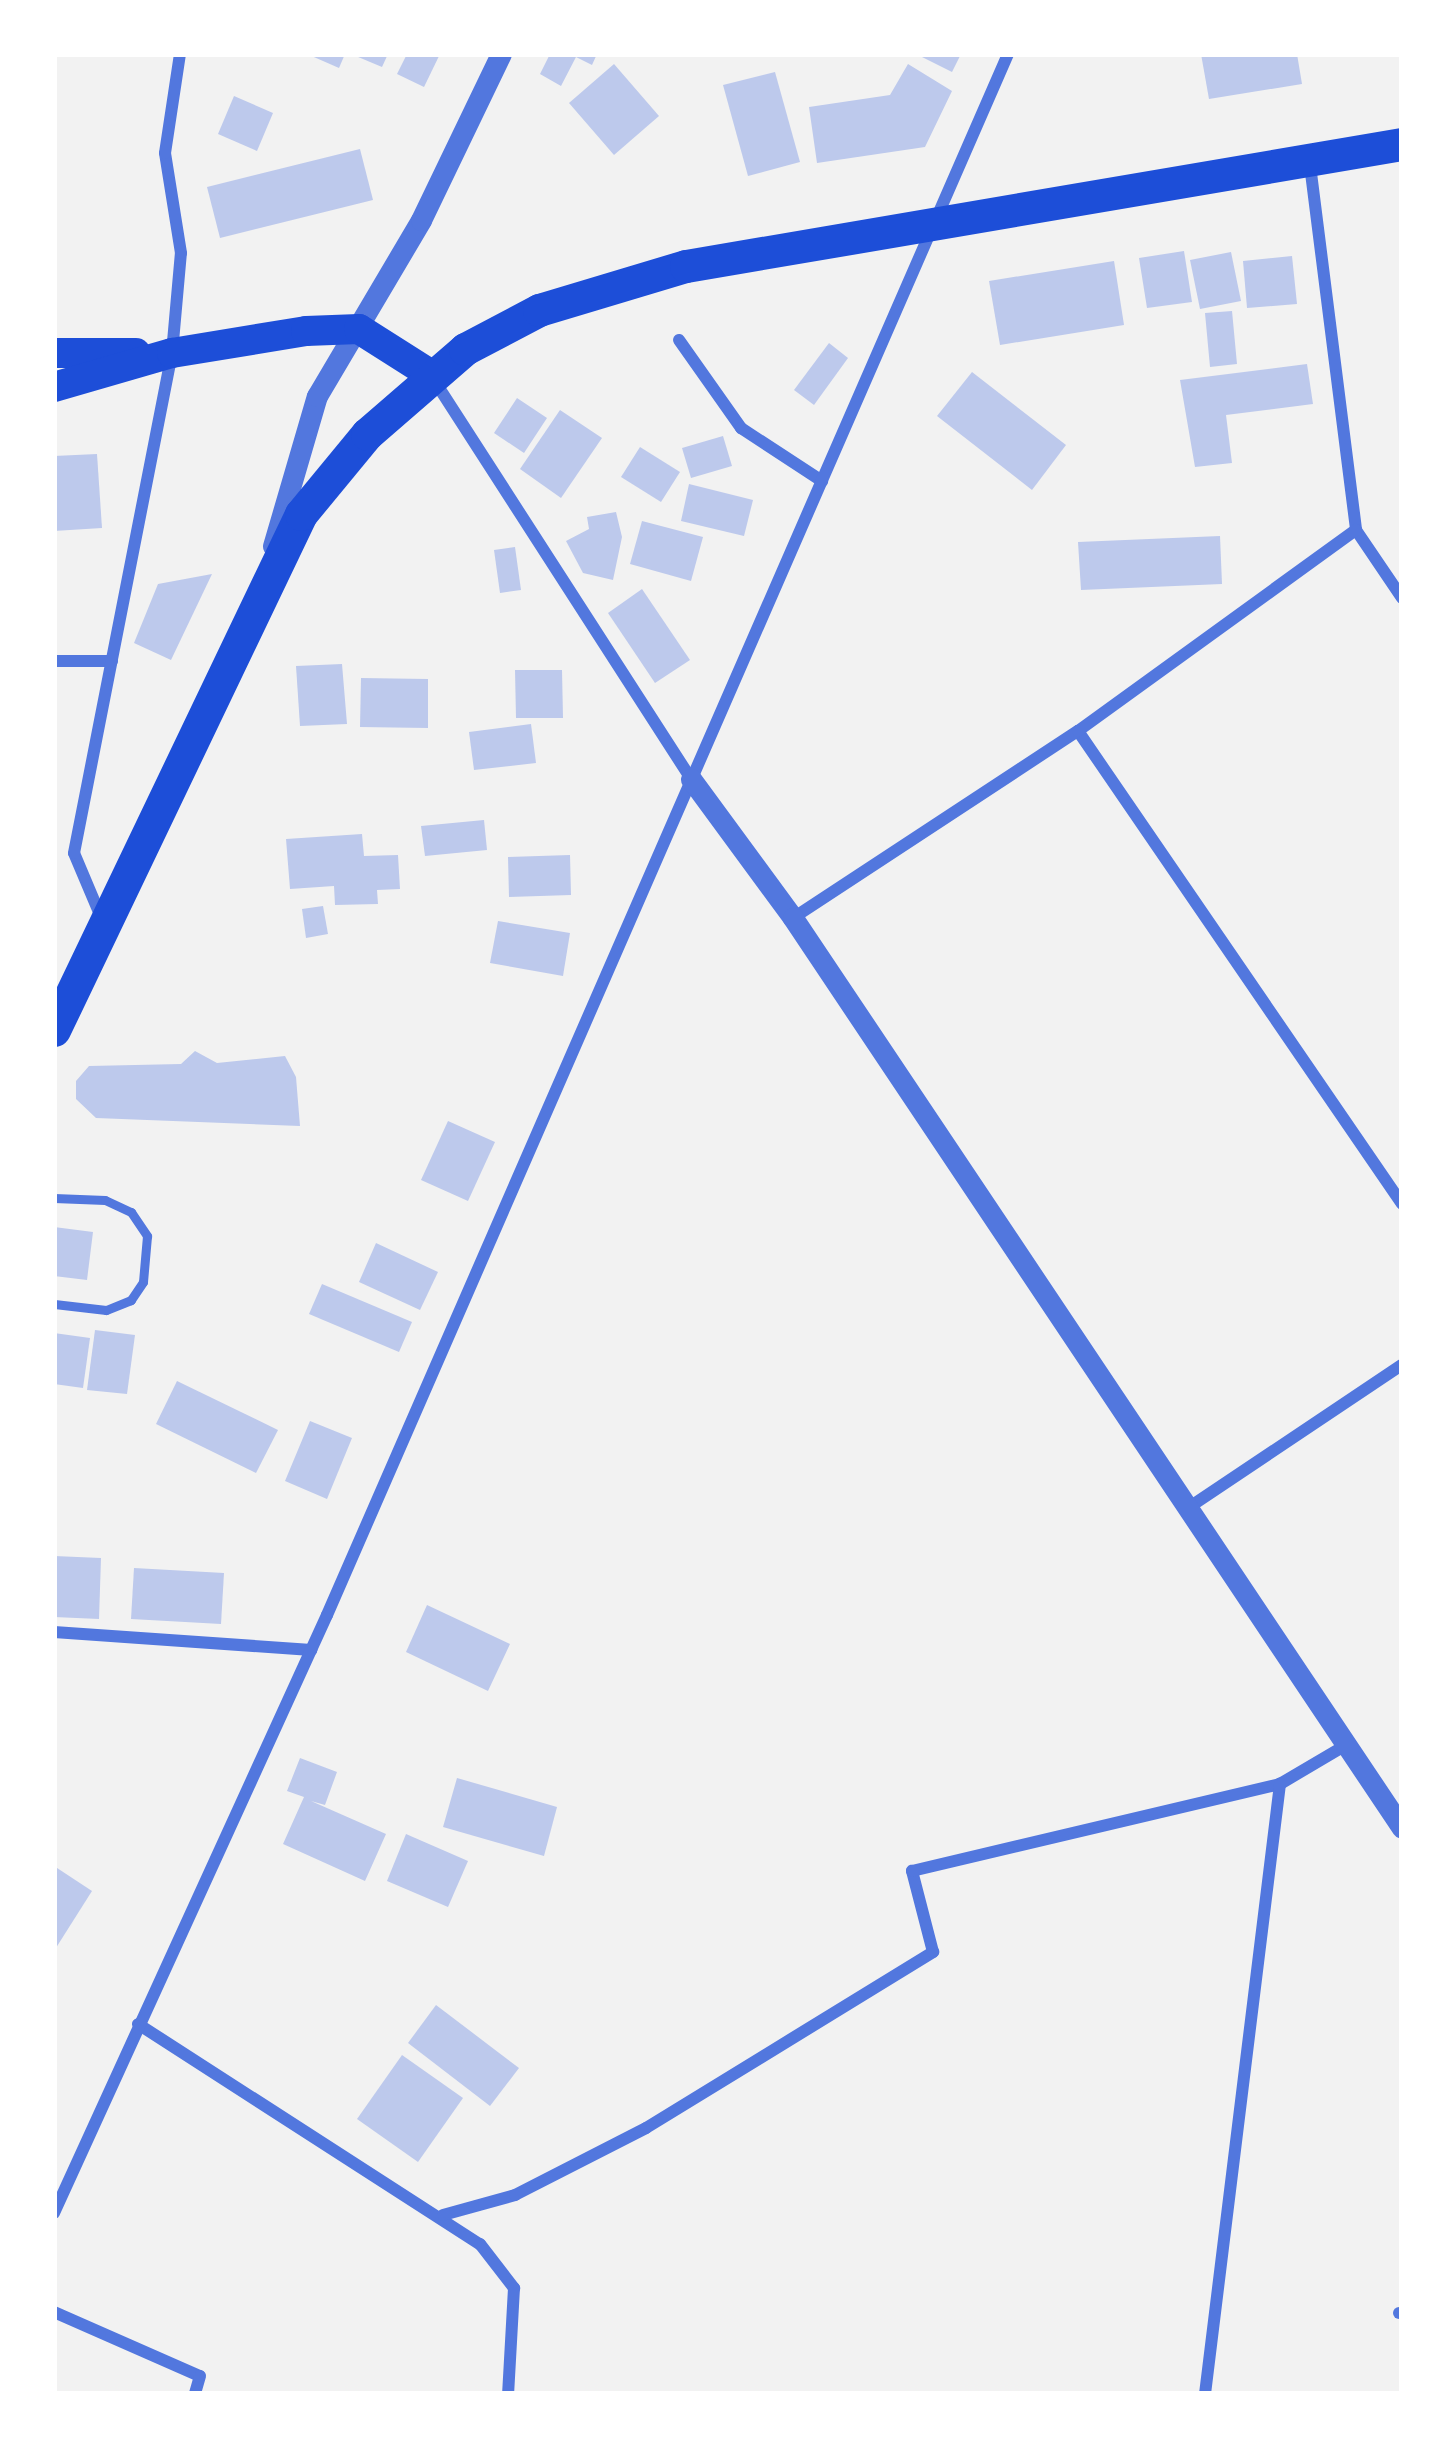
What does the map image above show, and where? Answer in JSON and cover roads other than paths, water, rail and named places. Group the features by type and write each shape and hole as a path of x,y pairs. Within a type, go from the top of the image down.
{"highway":[{"path":"54,1030 267,571 344,459 430,374 509,323 604,288 686,266 1402,145"}],"main road":[{"path":"54,353 172,353 359,329 430,374"},
{"path":"54,387 172,353"}],"street":[{"path":"103,921 74,853 172,353 181,253 165,153 180,54"},
{"path":"267,571 317,396 359,329 501,54"},
{"path":"54,2212 311,1649 1008,54"},
{"path":"1309,158 1357,530 1402,598"},
{"path":"679,340 741,428 822,482"},
{"path":"430,374 691,779 793,918 1402,1828"},
{"path":"793,918 1078,731 1357,530"},
{"path":"54,661 112,661"},
{"path":"1078,731 1402,1204"},
{"path":"1188,1508 1402,1365"},
{"path":"54,1632 311,1649"},
{"path":"443,2215 514,2195 646,2128 933,1952 912,1871 1280,1784 1346,1744"},
{"path":"1205,2394 1280,1784"},
{"path":"138,2024 443,2215 481,2244 514,2288 508,2394"},
{"path":"54,2312 200,2377 194,2394"}],"lane":[{"path":"54,1198 105,1200 131,1212 147,1236 142,1282 131,1300 106,1310 54,1304"}]}
